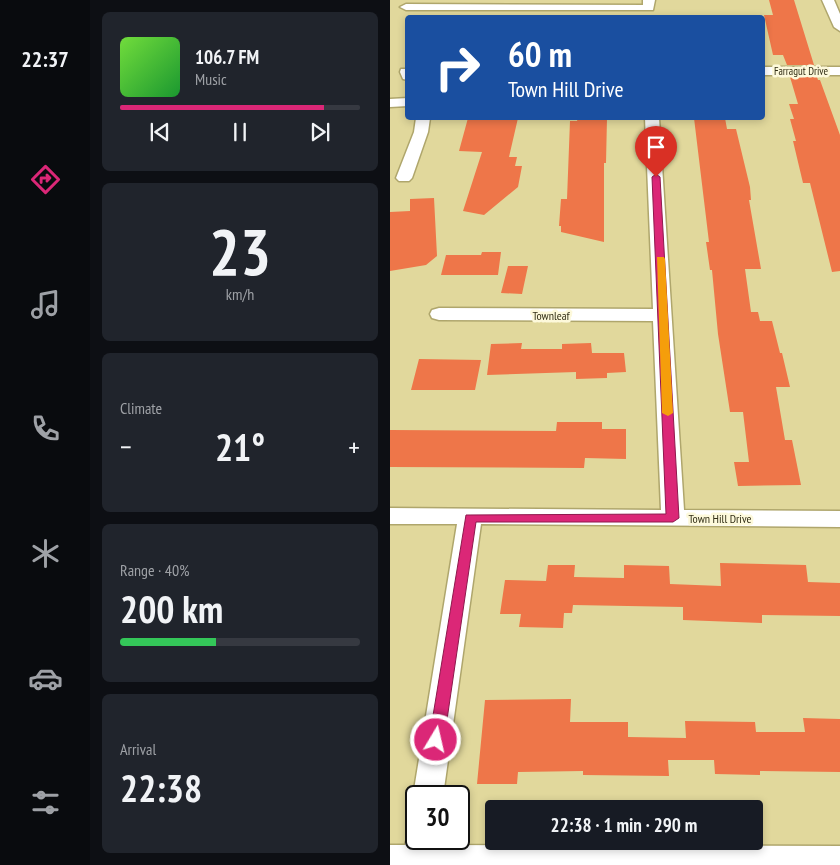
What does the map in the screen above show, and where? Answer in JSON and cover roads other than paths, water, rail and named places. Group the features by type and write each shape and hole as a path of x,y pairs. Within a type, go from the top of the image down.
{"street":[{"path":"828,0 840,27"},
{"path":"406,7 649,4"},
{"name":"Farragut Drive","path":"765,71 840,71"},
{"path":"390,103 405,102"},
{"path":"404,178 421,132 423,120"},
{"path":"652,120 673,518"},
{"name":"Townleaf","path":"439,314 663,315"},
{"name":"Town Hill Drive","path":"390,516 840,519"},
{"path":"430,785 470,518"},
{"path":"412,855 840,860"}]}
